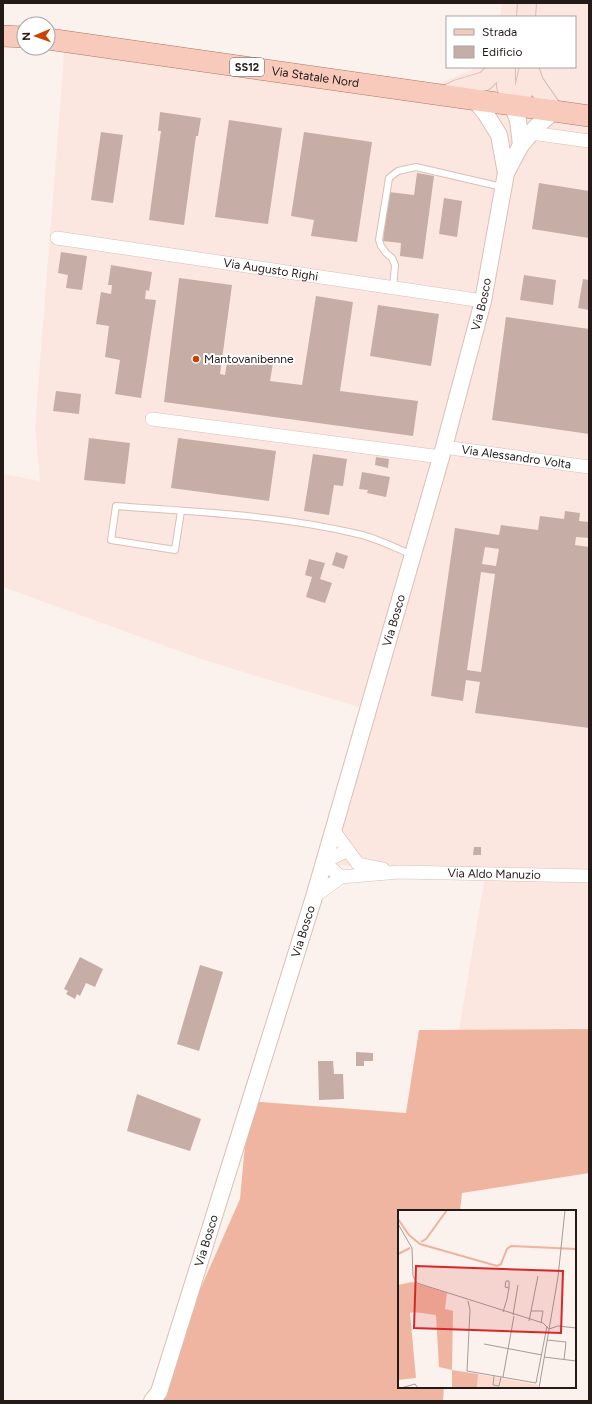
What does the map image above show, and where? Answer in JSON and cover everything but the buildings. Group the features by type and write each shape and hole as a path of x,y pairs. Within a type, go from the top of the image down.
{"main road":[{"path":"526,16 527,3"},
{"path":"3,36 16,37"},
{"name":"Via Statale Nord","path":"56,40 589,116"},
{"path":"445,95 458,89 485,81 498,68"},
{"path":"506,68 506,86 519,106"},
{"path":"519,106 529,68"},
{"path":"529,68 534,82 554,111"}],"street":[{"name":"Via Bosco","path":"475,100 499,135 505,180"},
{"path":"499,135 519,106"},
{"path":"519,106 518,120 521,145"},
{"name":"Via Bosco","path":"152,1401 159,1392 314,897 443,452 484,301 505,180 521,145 554,111"},
{"path":"531,133 589,141"},
{"name":"Via Augusto Righi","path":"57,238 484,301"},
{"path":"152,419 443,452"},
{"name":"Via Alessandro Volta","path":"443,452 589,467"},
{"name":"Via Aldo Manuzio","path":"333,830 358,864 399,872"},
{"path":"314,897 341,877 324,862 348,850"},
{"name":"Via Aldo Manuzio","path":"341,877 399,872 589,876"}],"lane":[{"path":"393,288 395,265 392,258 381,246 379,240 389,178 398,171 416,167 505,180"},
{"path":"181,511 175,550 111,540 116,506 181,511 285,520 360,534 413,555"}],"shaded area":[{"path":"502,3 589,3 589,1028 459,1030 485,877 325,864 362,708 201,659 3,587 3,474 40,481 35,426 65,43 413,94 474,68 576,68 576,16 500,16"},
{"path":"589,1029 589,1173 462,1193 460,1210 398,1210 398,1388 444,1388 443,1401 151,1401 240,1199 249,1101 406,1113 419,1030"}],"place":[{"name":"Mantovanibenne","path":"196,359"}]}
